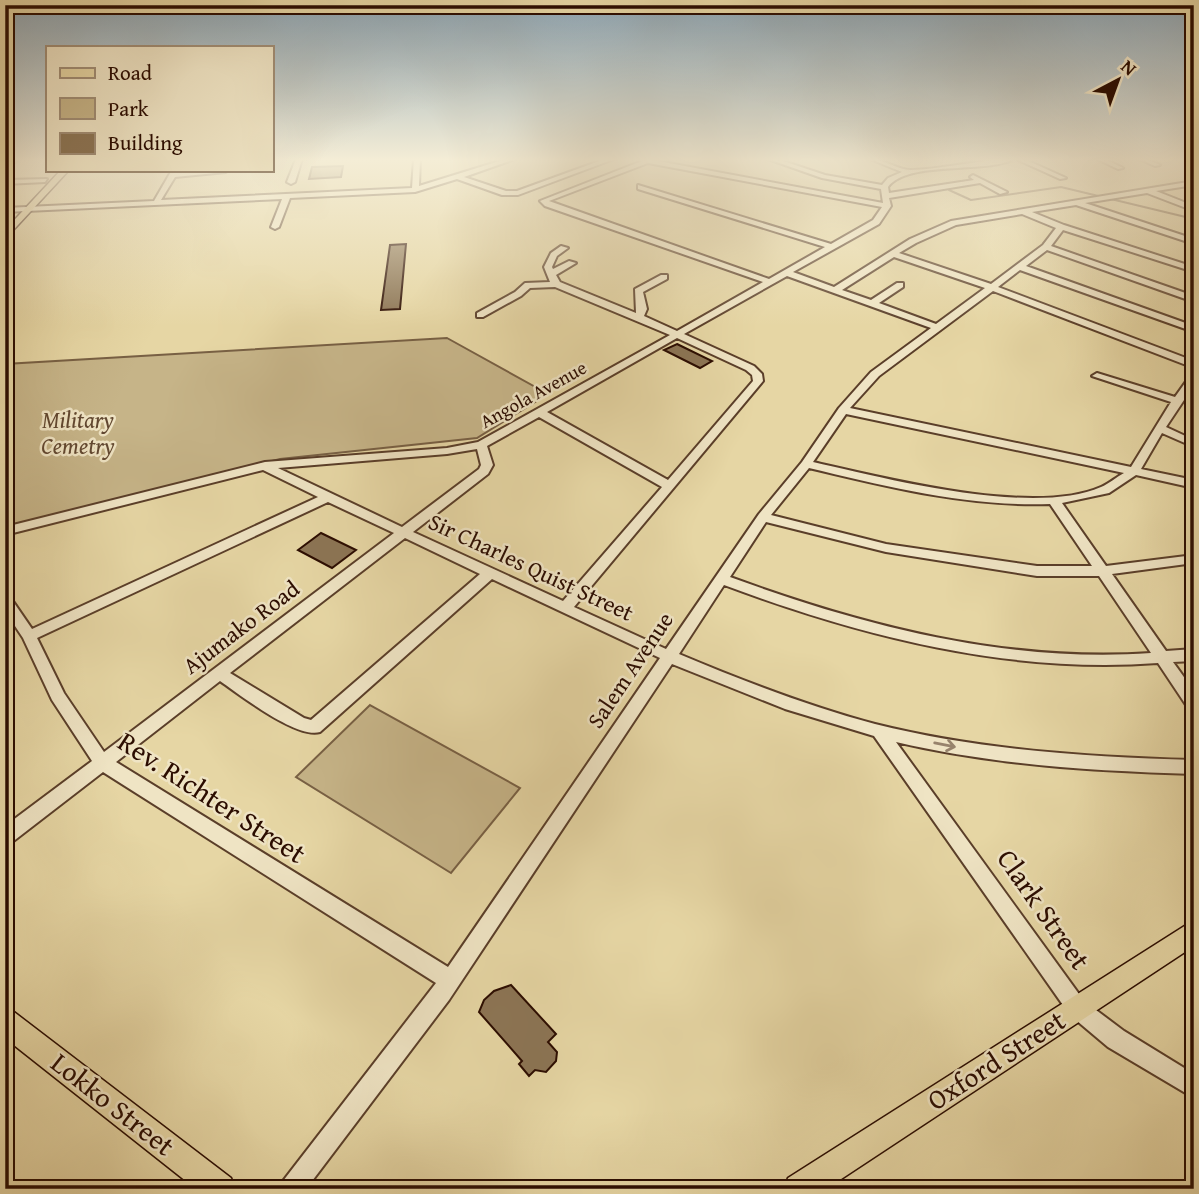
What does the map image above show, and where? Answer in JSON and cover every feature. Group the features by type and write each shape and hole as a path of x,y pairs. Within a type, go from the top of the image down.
{"main road":[{"path":"5,236 24,215"},
{"name":"Oxford Street","path":"799,1189 1194,932"},
{"name":"Lokko Street","path":"5,1021 220,1189"}],"street":[{"path":"275,227 280,215"},
{"path":"578,215 770,282"},
{"path":"730,215 833,247"},
{"name":"Angola Avenue","path":"5,531 265,466 447,452 481,446 833,247 876,222 881,215"},
{"path":"836,290 944,226 1008,215"},
{"path":"1030,215 1061,227 1191,266"},
{"path":"1112,215 1194,242"},
{"name":"Salem Avenue","path":"290,1189 450,980 763,517 806,464 843,410 876,374 1046,247 1061,227"},
{"path":"1046,247 1194,299"},
{"path":"564,248 551,260 548,267 554,279 750,368 757,374 758,381 565,608"},
{"path":"893,254 993,288 1194,365"},
{"path":"480,315 518,294 528,285 554,279 572,263"},
{"path":"1020,267 1194,329"},
{"path":"787,273 936,327"},
{"path":"639,317 642,309 638,291 664,277"},
{"path":"872,304 900,285"},
{"path":"1097,376 1194,404"},
{"path":"806,464 958,496 997,501 1055,502 1095,492 1116,484 1134,472 1178,399 1194,378"},
{"path":"843,410 1194,484"},
{"path":"540,413 668,485"},
{"path":"1161,429 1194,444"},
{"name":"Ajumako Road","path":"5,837 484,471 487,465 481,446"},
{"name":"Sir Charles Quist Street","path":"265,466 668,657 780,701 878,731 955,747 1063,761 1194,767"},
{"path":"29,636 328,497"},
{"path":"1055,502 1194,704"},
{"path":"763,517 875,546 1037,571 1101,571 1194,559"},
{"path":"218,673 300,724 314,727 490,573"},
{"path":"721,579 807,610 939,644 1002,655 1065,659 1163,658 1194,654"},
{"name":"Rev. Richter Street","path":"5,600 29,636 58,696 102,762 450,980"},
{"name":"Clark Street","path":"878,731 1077,1008 1116,1039 1194,1087"}],"green space":[{"name":"Military Cemetry","path":"447,338 548,394 477,438 280,459 5,527 5,364"},
{"path":"370,705 520,788 451,873 296,777"}],"building":[{"path":"406,244 400,309 381,310 390,245"},
{"path":"677,344 712,361 700,368 664,350"},
{"path":"321,533 356,550 332,568 298,550"},
{"path":"511,985 556,1034 548,1042 557,1052 556,1061 546,1072 535,1070 529,1076 519,1064 522,1061 479,1012 484,1000 494,991"}],"waterway":[{"path":"1176,215 1194,219"}]}
